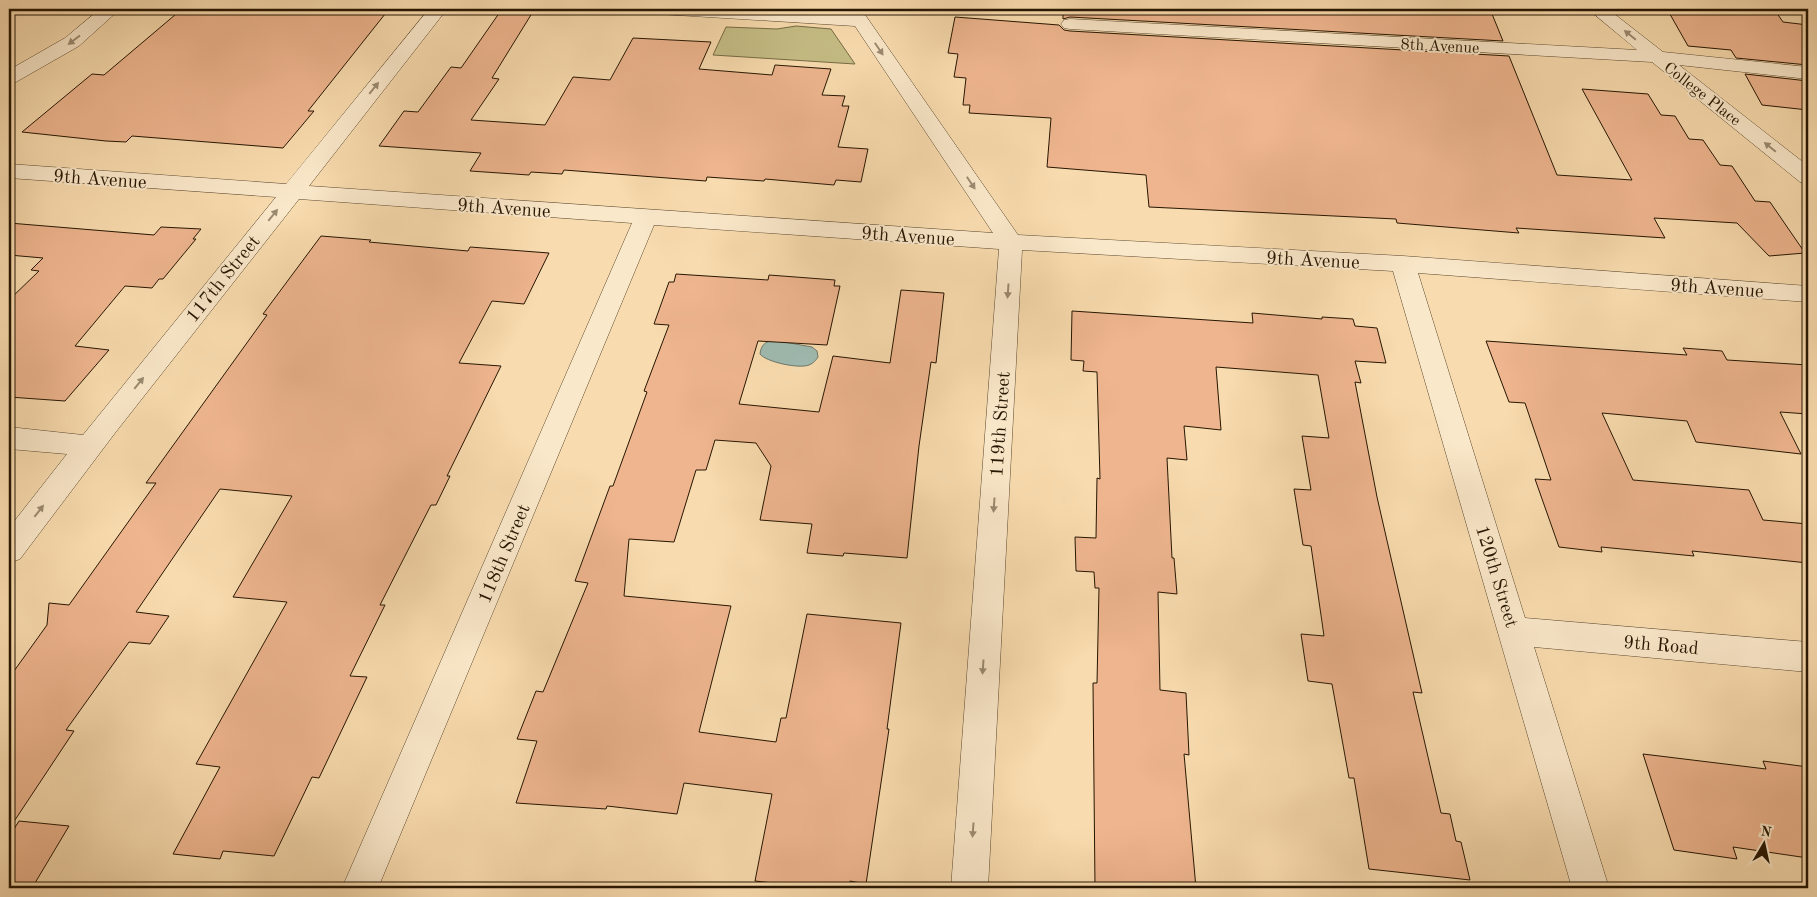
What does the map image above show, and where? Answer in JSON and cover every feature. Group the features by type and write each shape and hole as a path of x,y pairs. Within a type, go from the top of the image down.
{"street":[{"path":"9,78 39,63 72,42 111,9"},
{"name":"117th Street","path":"9,550 438,9"},
{"path":"659,9 856,15 1011,242"},
{"name":"College Place","path":"1598,9 1808,177"},
{"name":"8th Avenue","path":"1070,24 1657,57 1808,73"},
{"path":"9,61 39,63"},
{"name":"9th Avenue","path":"9,171 1011,242 1403,264 1808,294"},
{"name":"118th Street","path":"360,888 646,217"},
{"name":"119th Street","path":"969,888 1011,242"},
{"name":"120th Street","path":"1403,264 1590,888"},
{"path":"9,438 90,446"},
{"name":"9th Road","path":"1514,631 1808,657"}],"shaded area":[{"path":"796,26 831,29 855,64 713,55 726,27 777,29"},
{"path":"773,340 812,347 817,351 818,357 809,365 804,366 769,360 760,354 761,348 764,344"}],"building":[{"path":"182,9 389,9 308,111 314,111 283,148 132,136 126,142 106,141 22,132 92,74 104,75"},
{"path":"502,9 534,10 492,78 499,79 471,120 545,125 573,77 610,80 633,38 711,42 699,69 772,75 775,65 831,69 822,95 845,96 842,106 849,106 838,147 868,149 861,182 836,180 834,185 765,179 764,181 707,177 706,181 564,170 562,174 531,172 529,175 470,171 481,153 379,146 404,111 418,112 451,67 461,68"},
{"path":"1063,9 1490,9 1503,41 1070,17 1063,19"},
{"path":"1667,9 1774,9 1783,22 1808,25 1808,65 1736,58 1731,50 1688,46"},
{"path":"955,17 1059,25 1064,30 1070,31 1509,56 1557,175 1632,180 1582,89 1648,94 1661,115 1675,116 1689,139 1703,140 1720,165 1732,166 1755,201 1770,202 1805,253 1769,256 1737,223 1654,218 1665,238 1516,228 1519,233 1397,223 1396,219 1149,207 1146,175 1047,167 1051,118 969,113 970,105 963,105 966,78 954,77 958,54 948,53"},
{"path":"1745,74 1808,81 1808,110 1762,105"},
{"path":"9,223 154,235 161,227 201,229 193,239 196,239 163,279 159,279 152,288 125,286 75,346 109,350 65,401 9,397 9,300 39,271 31,270 43,258 9,255"},
{"path":"321,236 468,251 470,247 549,253 524,304 492,301 459,363 501,366 447,476 450,476 436,505 431,505 380,605 385,605 350,676 367,677 319,778 312,777 274,856 223,851 220,859 173,854 220,767 196,764 287,602 233,597 292,496 220,489 136,612 169,616 150,644 129,642 66,730 74,731 9,829 9,678 47,625 49,603 69,605 156,483 146,483 267,315 263,314"},
{"path":"676,274 768,280 769,275 835,280 834,286 840,286 827,345 758,341 739,404 819,412 833,356 890,363 901,290 944,293 936,363 931,362 919,446 907,558 844,553 843,556 807,553 812,524 760,520 771,466 756,443 715,440 706,470 696,470 674,542 629,539 624,596 731,606 699,732 776,742 781,718 786,718 807,614 901,623 887,729 889,729 866,884 850,881 849,888 841,888 809,884 808,887 755,881 772,794 684,783 677,814 607,806 606,809 516,803 537,741 517,739 536,691 543,692 588,583 575,581 610,486 613,486 647,392 644,391 669,325 654,324 669,282 674,282"},
{"path":"1072,311 1253,323 1252,313 1322,319 1322,317 1353,319 1355,326 1377,328 1386,363 1355,361 1361,383 1355,382 1377,497 1422,693 1413,692 1441,813 1450,814 1456,841 1461,842 1470,880 1369,869 1354,778 1349,778 1332,684 1308,681 1301,634 1324,636 1311,546 1303,545 1294,489 1311,490 1302,436 1329,438 1318,375 1216,367 1221,430 1184,426 1187,460 1167,458 1172,558 1174,558 1177,594 1158,592 1160,690 1186,693 1189,755 1184,754 1196,888 1095,888 1093,683 1097,683 1099,588 1095,588 1094,572 1076,571 1075,537 1096,538 1097,478 1100,479 1097,372 1083,371 1084,361 1071,360"},
{"path":"1486,341 1687,355 1683,348 1722,351 1727,360 1808,365 1808,414 1780,412 1801,454 1696,442 1687,421 1602,413 1633,480 1749,490 1763,520 1808,524 1808,563 1692,551 1694,556 1601,547 1602,552 1559,547 1535,479 1551,480 1525,403 1509,402"},
{"path":"1643,754 1766,769 1763,761 1808,767 1808,858 1733,847 1737,859 1674,850"},
{"path":"19,821 69,826 32,888 9,888 9,837"}]}
